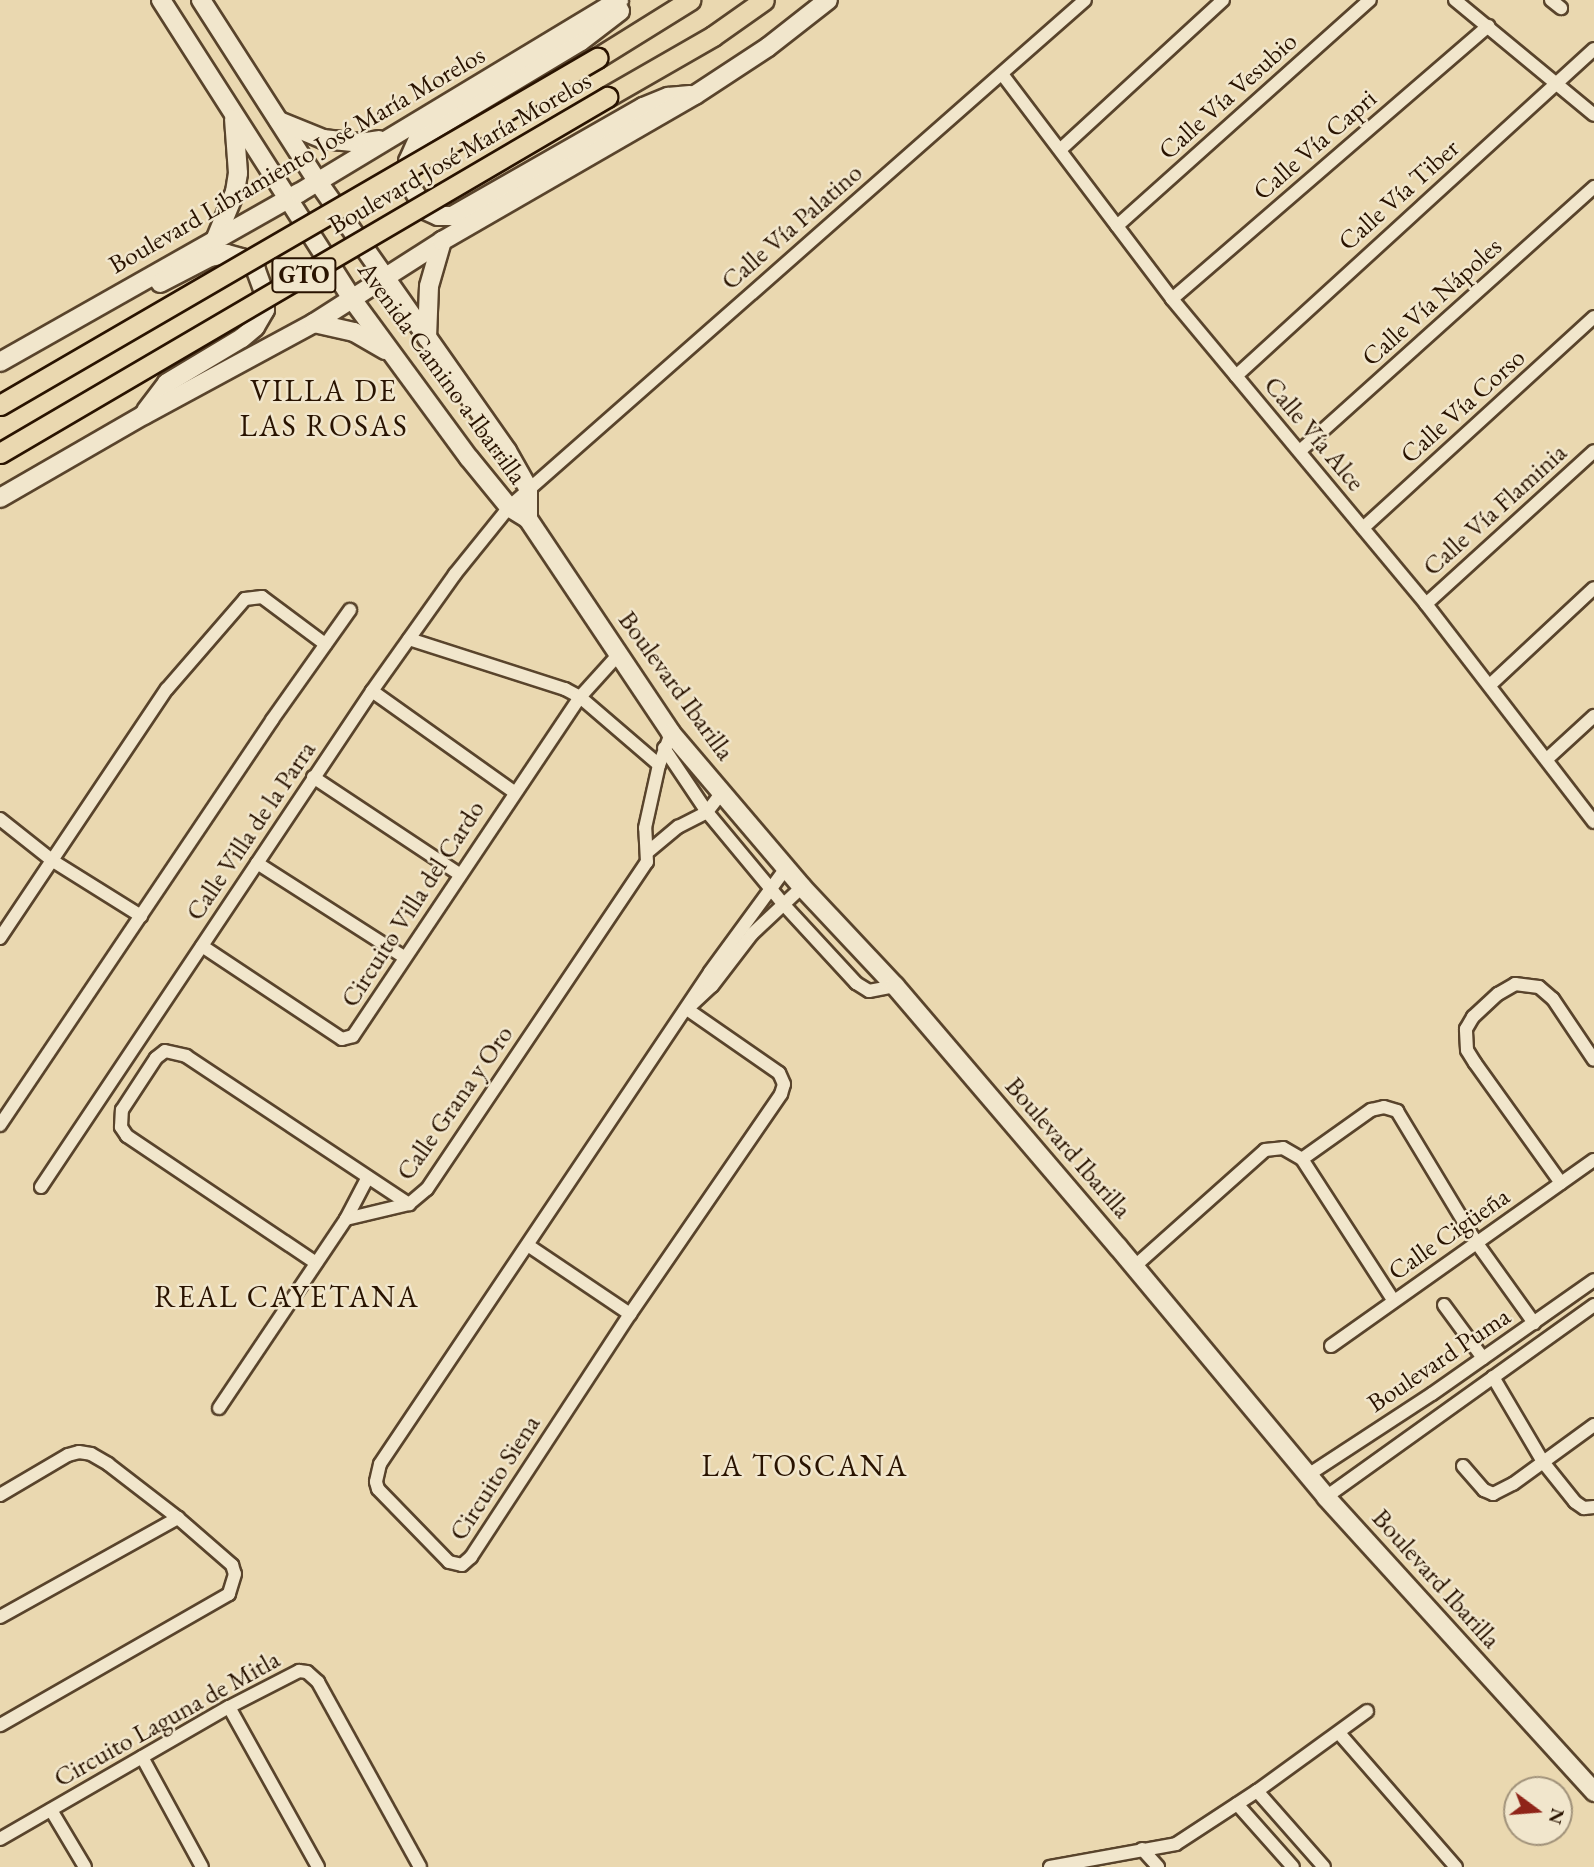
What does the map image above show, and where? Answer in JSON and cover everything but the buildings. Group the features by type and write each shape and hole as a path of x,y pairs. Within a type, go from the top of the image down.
{"main road":[{"name":"Boulevard José María Morelos","path":"0,405 597,58 691,0"},
{"name":"Boulevard José María Morelos","path":"0,453 713,36 764,0"}],"street":[{"path":"161,0 234,112 286,200"},
{"path":"201,0 318,182"},
{"name":"Boulevard Libramiento José María Morelos","path":"0,362 318,182 619,0"},
{"path":"629,0 619,13 581,41 418,139 408,161 409,183 416,201 425,211 438,216 452,216 643,107 668,97 695,95"},
{"path":"0,498 144,415 314,323 442,242 695,95 768,47 828,0"},
{"name":"Calle Vía Palatino","path":"509,507 1085,0"},
{"path":"1061,149 1223,0"},
{"name":"Calle Vía Vesubio","path":"1116,226 1370,0"},
{"path":"1455,0 1594,116"},
{"name":"Calle Vía Capri","path":"1172,299 1488,26"},
{"name":"Calle Vía Tiber","path":"1236,376 1594,49"},
{"name":"Calle Vía Alce","path":"1002,74 1172,299 1301,450 1426,604 1594,821"},
{"path":"216,238 234,192 238,173 234,112"},
{"path":"279,121 323,139 360,143 386,140"},
{"name":"Avenida Camino a Ibarrilla","path":"318,182 507,451 528,488"},
{"name":"Calle Vía Nápoles","path":"1301,450 1594,187"},
{"name":"Avenida Camino a Ibarrilla","path":"286,200 392,355 509,507"},
{"path":"427,338 429,286 442,242"},
{"path":"105,303 139,294 210,257 226,254 241,258 256,270 261,280 265,310 256,327 167,383 144,415"},
{"name":"Calle Vía Corso","path":"1363,528 1594,317"},
{"path":"314,323 354,332 392,355"},
{"name":"Calle Vía Flaminia","path":"1426,604 1594,451"},
{"path":"528,488 528,519"},
{"name":"Boulevard Ibarilla","path":"509,507 528,519 619,654 668,740 722,793 802,887 895,986 1135,1266 1326,1497 1593,1795"},
{"name":"Calle Villa de la Parra","path":"41,1187 372,691 509,507"},
{"path":"1490,685 1594,588"},
{"path":"0,938 167,689 244,599 262,597 325,644"},
{"path":"0,1125 350,610"},
{"path":"409,639 534,677 580,697 659,765"},
{"name":"Circuito Villa del Cardo","path":"202,946 342,1039 353,1036 458,874 580,697 619,654"},
{"path":"372,691 514,792"},
{"path":"1547,759 1594,716"},
{"path":"668,740 707,812 785,906 863,988 878,991 895,986"},
{"name":"Calle Grana y Oro","path":"346,1219 409,1204 418,1199 648,862 645,828 659,765 668,740"},
{"path":"313,777 458,874"},
{"name":"Calle Grana y Oro","path":"649,850 678,827 707,812 722,793"},
{"path":"0,819 52,861 141,916"},
{"path":"257,863 404,957"},
{"name":"Circuito Siena","path":"687,1009 779,1073 784,1089 630,1314 471,1557 462,1564 449,1562 382,1495 376,1482 377,1473 687,1009 770,887 786,868"},
{"name":"Circuito Siena","path":"687,1009 712,985 752,934 785,906 802,887"},
{"path":"1561,1183 1475,1063 1465,1040 1473,1017 1498,994 1515,984 1526,984 1539,987 1553,999 1594,1060"},
{"path":"316,1263 127,1136 121,1127 122,1110 156,1058 165,1051 186,1056 409,1204"},
{"path":"1302,1159 1371,1111 1384,1107 1397,1111 1476,1242 1534,1323"},
{"path":"1135,1266 1265,1150 1283,1148 1302,1159 1394,1301"},
{"name":"Calle Cigüeña","path":"1331,1346 1594,1160"},
{"path":"219,1408 346,1219 368,1177"},
{"path":"528,1246 630,1314"},
{"name":"Boulevard Puma","path":"1308,1475 1594,1280"},
{"path":"1444,1305 1483,1358"},
{"name":"Boulevard Puma","path":"1326,1497 1594,1305"},
{"path":"1493,1377 1543,1462 1578,1506 1592,1508"},
{"path":"1463,1466 1483,1490 1493,1494 1594,1425"},
{"path":"0,1495 68,1455 79,1452 90,1454 108,1464 178,1518 232,1564 235,1574 229,1594 0,1725"},
{"path":"0,1617 178,1518"},
{"name":"Circuito Laguna de Mitla","path":"0,1839 293,1671 313,1675 420,1867"},
{"path":"229,1707 318,1867"},
{"path":"1050,1867 1176,1844 1257,1791 1367,1711"},
{"path":"1339,1733 1456,1867"},
{"path":"142,1757 202,1867"},
{"path":"1257,1791 1324,1867"},
{"path":"1237,1804 1293,1867"},
{"path":"51,1810 85,1867"},
{"path":"1142,1849 1158,1867"}],"district":[{"name":"VILLA DE LAS ROSAS","path":"324,408"},
{"name":"REAL CAYETANA","path":"287,1297"},
{"name":"LA TOSCANA","path":"805,1466"}]}
